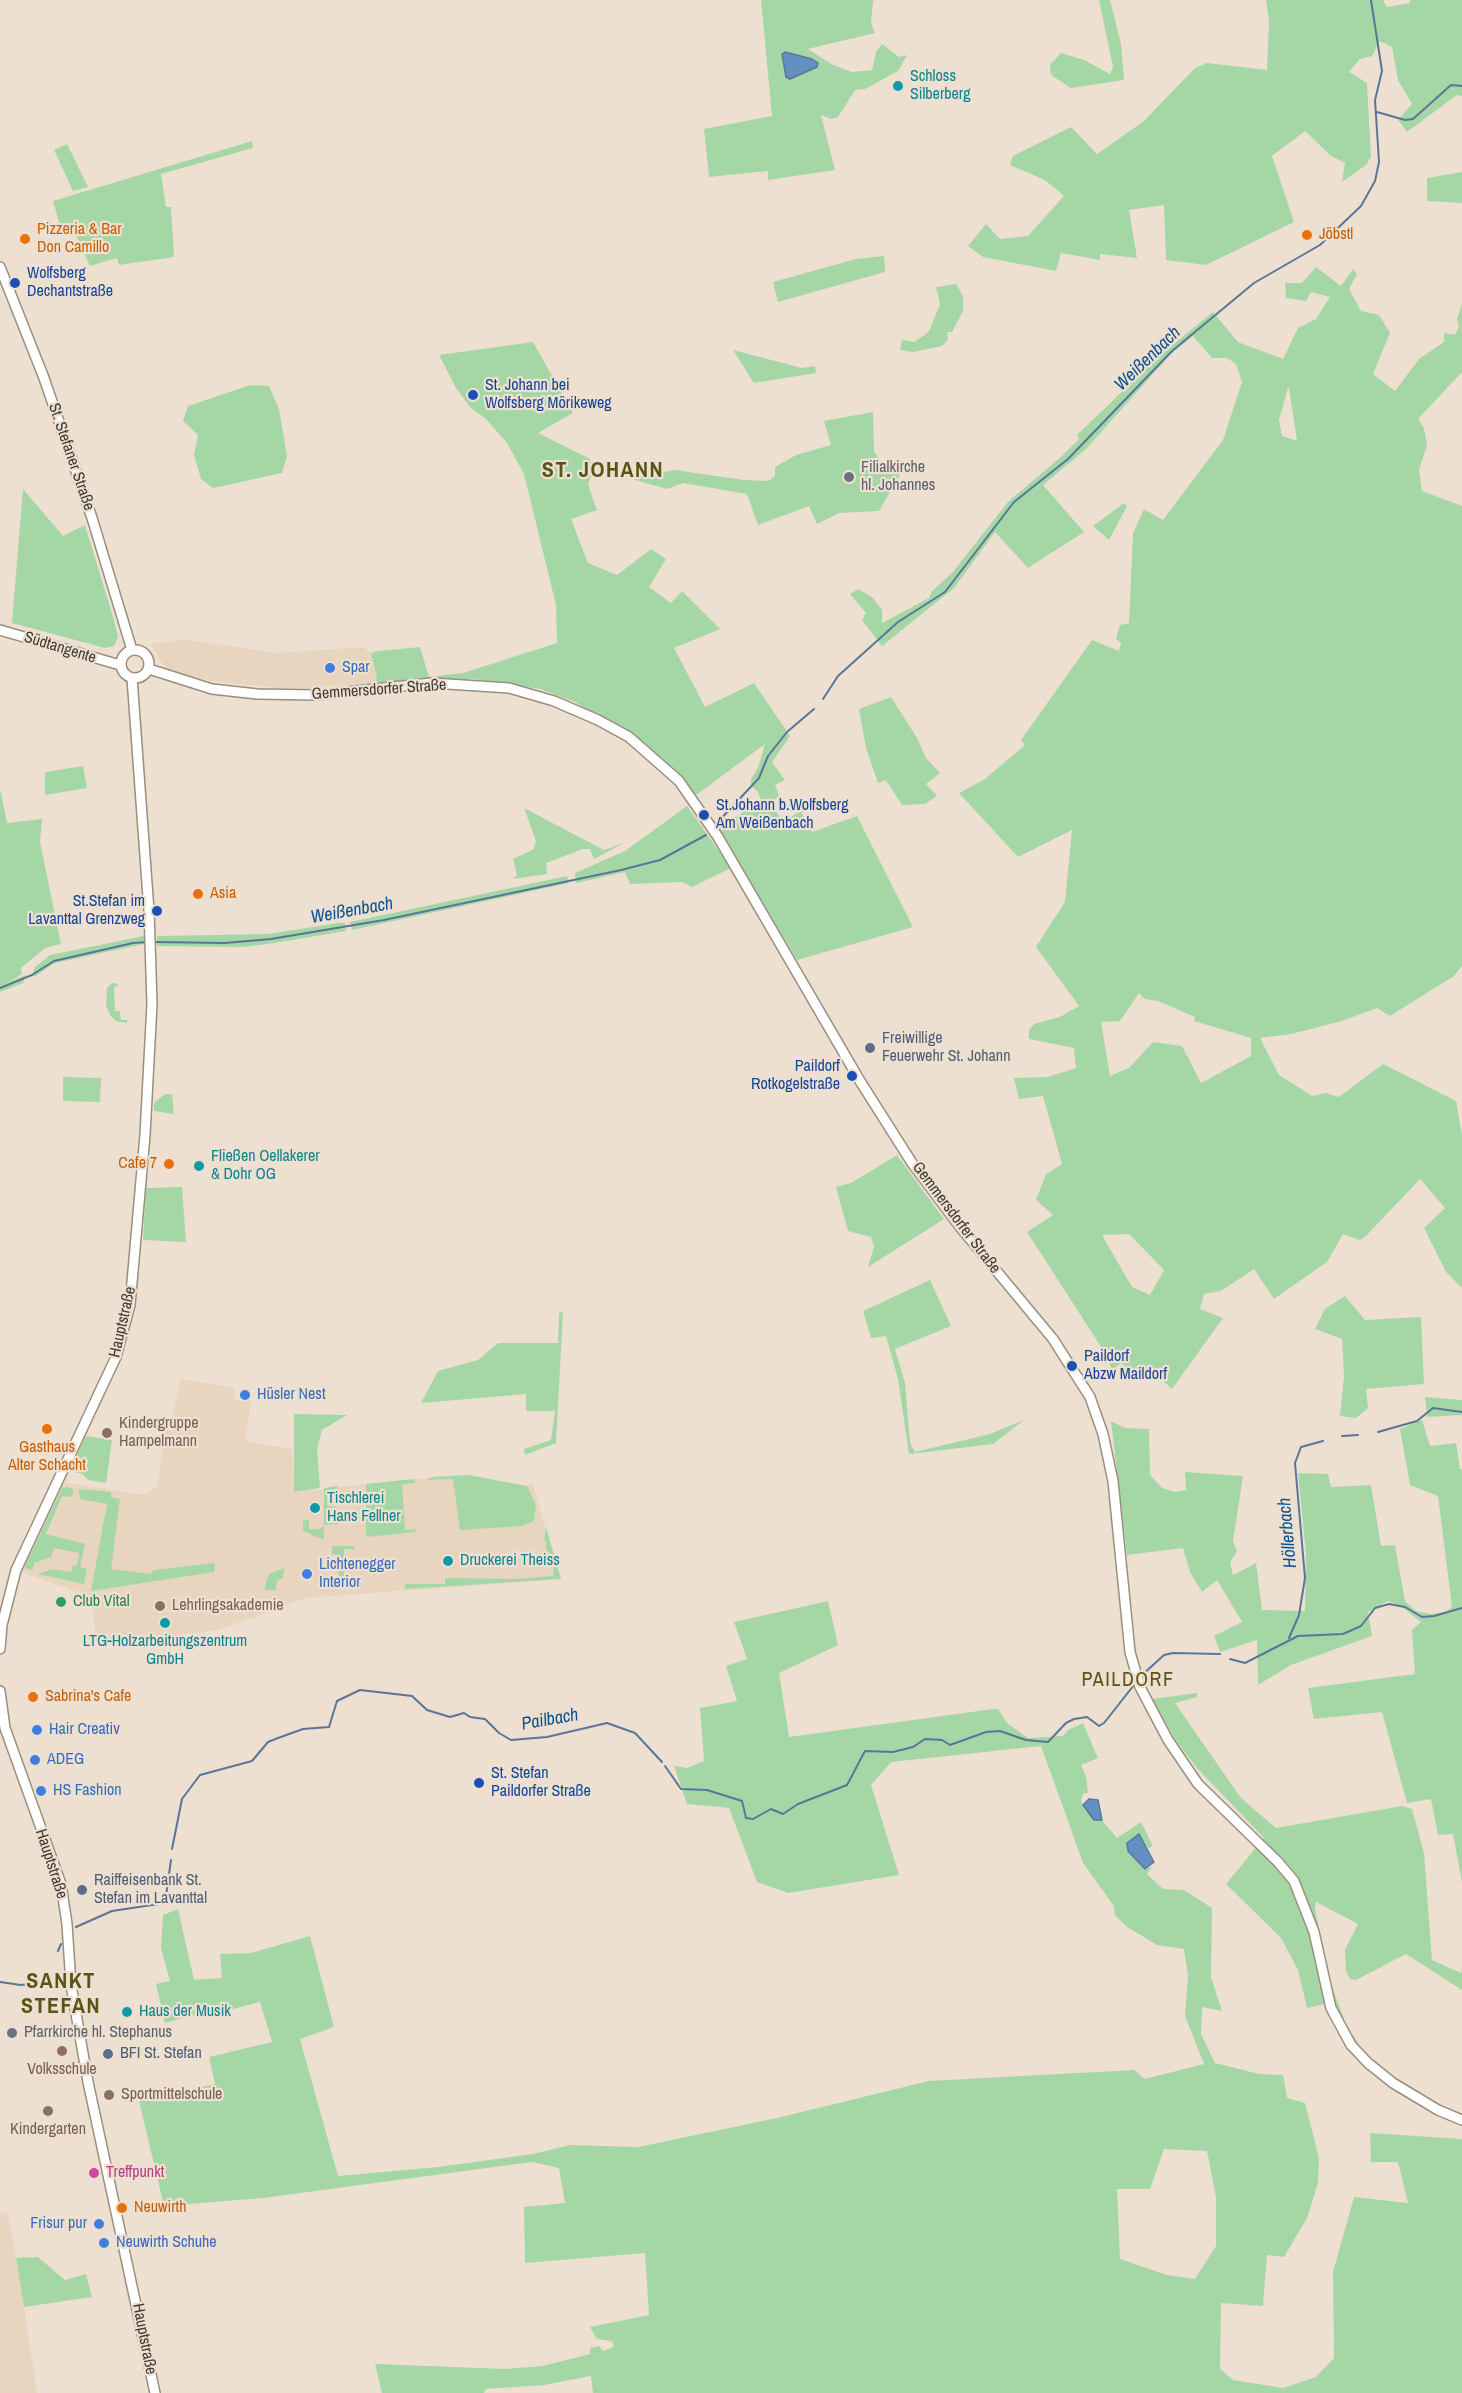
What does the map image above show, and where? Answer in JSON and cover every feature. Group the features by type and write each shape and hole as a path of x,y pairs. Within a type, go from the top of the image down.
{"main road":[{"name":"St. Stefaner Straße","path":"0,267 51,399 92,518 132,650"},
{"name":"Südtangente","path":"0,630 120,665"},
{"path":"132,650 145,654 149,664 141,678 132,678 124,674 120,665 122,658 132,650"},
{"name":"Gemmersdorfer Straße","path":"148,669 212,689 257,694 315,695 432,683 484,685 519,691 576,710 629,737 679,781 718,837 860,1081 912,1163 960,1227 1053,1339 1089,1397 1104,1434 1113,1481 1130,1652 1140,1687 1157,1721 1198,1784 1278,1862 1294,1881 1314,1932 1331,2008 1351,2045 1368,2063 1393,2083 1438,2110 1462,2120"},
{"name":"Hauptstraße","path":"0,1649 2,1625 16,1570 116,1357 130,1305 145,1135 152,1005 151,941 132,678"},
{"name":"Hauptstraße","path":"0,1691 5,1728 62,1884 71,1985 88,2082 155,2393"}],"shaded area":[{"path":"183,639 277,653 363,647 371,653 377,678 374,683 303,688 278,688 211,681 169,670 161,662 151,644"},
{"path":"181,1379 235,1388 233,1399 251,1401 245,1441 292,1449 294,1492 468,1475 527,1486 532,1482 561,1579 305,1598 257,1616 257,1619 252,1618 214,1631 96,1644 92,1597 21,1572 62,1482 145,1495 158,1486 165,1423 170,1426"},
{"path":"8,2212 37,2393 0,2393 0,2213"}],"green space":[{"path":"761,0 876,0 873,1 871,24 875,33 808,49 833,65 852,72 872,70 876,52 882,44 899,57 907,55 898,71 865,89 855,90 838,117 831,119 821,115 835,170 768,180 768,171 709,177 704,129 772,116"},
{"path":"1099,0 1110,0 1121,44 1124,80 1071,88 1051,75 1050,65 1061,53 1084,60 1110,74 1113,67"},
{"path":"1266,0 1383,0 1387,7 1410,3 1410,0 1462,0 1462,96 1457,95 1407,132 1398,120 1412,104 1398,80 1392,47 1380,41 1372,56 1360,59 1349,72 1367,83 1371,157 1366,165 1342,182 1345,163 1331,156 1305,131 1272,156 1294,222 1206,265 1166,260 1164,205 1129,210 1137,258 1100,254 1100,260 1061,253 1056,271 983,257 968,246 986,224 1000,239 1028,236 1064,196 1045,180 1010,165 1013,156 1071,127 1097,154 1144,121 1195,68 1207,63 1267,70 1269,21"},
{"path":"252,141 253,148 161,174 166,207 171,207 174,257 119,265 117,258 90,266 72,226 61,229 53,201"},
{"path":"67,144 88,187 73,191 54,150"},
{"path":"1462,172 1462,203 1427,201 1427,178"},
{"path":"884,256 885,272 778,302 773,282 856,259"},
{"path":"1316,267 1341,286 1353,269 1357,274 1349,289 1361,311 1379,315 1390,333 1373,374 1395,391 1419,359 1444,342 1444,333 1455,335 1459,326 1457,319 1462,303 1462,372 1418,419 1424,428 1427,445 1419,470 1422,491 1462,506 1462,966 1454,976 1390,1016 1377,1008 1342,1021 1291,1034 1260,1038 1279,1075 1312,1096 1326,1093 1339,1097 1383,1064 1456,1101 1462,1135 1462,1288 1446,1272 1424,1228 1445,1208 1420,1179 1365,1237 1360,1240 1343,1234 1327,1262 1274,1299 1254,1269 1221,1291 1204,1294 1200,1309 1223,1318 1172,1389 1147,1367 1138,1376 1121,1363 1112,1370 1105,1353 1027,1232 1053,1215 1036,1200 1046,1174 1062,1164 1043,1096 1019,1099 1014,1078 1047,1077 1076,1068 1074,1048 1029,1039 1029,1030 1034,1024 1060,1017 1079,1006 1036,947 1065,902 1072,830 1018,857 959,793 985,779 1025,745 1021,740 1092,640 1119,651 1121,643 1116,639 1120,625 1129,623 1133,533 1144,509 1163,520 1223,440 1242,382 1236,364 1227,358 1212,358 1193,336 1170,355 1086,449 1043,485 1084,532 1028,568 995,532 954,588 882,646 862,620 866,613 850,594 858,589 872,597 882,610 882,623 929,598 932,591 952,573 1008,502 1062,456 1079,439 1077,435 1159,356 1213,312 1238,342 1283,359 1298,328 1316,319 1330,297 1311,292 1306,301 1286,298 1285,283 1302,283","holes":["1289,388 1297,441 1282,436 1279,420","1139,993 1145,999 1158,1001 1195,1017 1194,1021 1251,1038 1251,1056 1201,1083 1182,1046 1153,1042 1129,1068 1110,1076 1101,1022 1120,1021","1129,1234 1164,1270 1150,1295 1132,1287 1102,1235"]},
{"path":"956,284 963,296 963,311 952,332 947,332 948,340 942,346 913,352 900,350 902,340 914,342 930,329 940,304 936,287"},
{"path":"533,342 573,413 538,433 590,459 592,473 588,485 597,510 571,519 588,563 617,575 651,549 666,559 649,587 671,603 682,591 720,629 674,648 705,707 754,683 790,736 772,762 785,780 775,785 779,795 771,805 783,821 801,811 812,832 857,816 913,927 797,960 718,828 761,801 758,792 751,785 751,779 758,768 765,744 695,796 625,733 575,702 540,689 474,679 374,683 377,678 371,653 378,651 420,647 429,677 463,673 557,643 556,605 524,474 507,443 486,419 471,408 456,388 439,355"},
{"path":"733,350 802,368 815,366 816,373 754,383"},
{"path":"250,385 269,386 279,409 287,456 282,473 213,488 201,479 194,455 198,435 183,421 188,406"},
{"path":"873,412 874,451 886,469 900,475 879,511 839,513 817,524 809,506 758,525 747,494 683,483 667,489 635,480 615,471 653,474 675,470 744,480 768,481 775,476 775,467 796,455 831,445 824,421"},
{"path":"23,489 63,536 85,525 114,620 118,637 114,646 105,648 12,623"},
{"path":"1124,503 1127,506 1109,540 1093,526"},
{"path":"891,697 917,738 926,758 940,773 926,784 937,796 925,804 902,805 886,780 878,783 866,748 859,709"},
{"path":"83,766 87,788 45,795 45,772"},
{"path":"0,789 7,823 42,819 40,842 61,944 45,948 21,968 22,974 9,982 26,975 23,983 0,992"},
{"path":"687,806 731,868 692,887 682,882 630,884 625,872 576,883 575,873 625,851"},
{"path":"524,808 604,850 624,843 594,859 590,849 583,849 546,863 547,874 513,879 517,875 513,859 534,849 536,841"},
{"path":"567,876 569,883 352,930 350,922"},
{"path":"345,923 346,931 268,944 242,947 157,946 157,936 268,934"},
{"path":"144,936 144,944 55,963 34,977 32,975 35,967 50,955"},
{"path":"112,983 119,984 114,988 115,1011 120,1011 121,1020 127,1020 127,1023 116,1021 110,1015 106,1005 107,988"},
{"path":"63,1077 101,1078 100,1102 63,1101"},
{"path":"165,1094 172,1094 174,1114 154,1111 154,1103"},
{"path":"897,1155 944,1219 868,1267 874,1246 871,1237 848,1231 836,1187 851,1183"},
{"path":"182,1187 186,1242 143,1240 146,1188"},
{"path":"930,1280 951,1326 895,1349 905,1383 910,1443 915,1452 990,1434 1024,1420 993,1444 909,1454 898,1379 886,1336 871,1338 863,1311"},
{"path":"1345,1296 1365,1320 1421,1317 1424,1384 1366,1389 1368,1408 1356,1418 1340,1416 1344,1376 1342,1339 1315,1329 1325,1309"},
{"path":"563,1312 556,1443 525,1455 524,1449 551,1440 555,1411 526,1411 526,1394 421,1403 438,1371 478,1360 498,1343 558,1343 559,1313"},
{"path":"1425,1397 1462,1400 1462,1415 1427,1417"},
{"path":"294,1414 347,1415 322,1430 317,1449 320,1488 294,1492"},
{"path":"1422,1420 1430,1446 1456,1443 1460,1469 1462,1469 1462,1883 1453,1834 1438,1835 1431,1799 1407,1803 1382,1712 1314,1719 1308,1688 1415,1674 1412,1630 1421,1622 1402,1607 1388,1601 1368,1612 1372,1636 1291,1665 1258,1685 1257,1640 1220,1652 1214,1636 1242,1622 1217,1580 1202,1592 1190,1572 1183,1548 1127,1555 1111,1421 1125,1428 1149,1429 1150,1475 1162,1488 1175,1492 1186,1490 1185,1472 1243,1476 1233,1541 1237,1552 1230,1562 1233,1575 1256,1563 1262,1610 1305,1611 1306,1553 1298,1473 1328,1474 1331,1487 1371,1485 1381,1546 1395,1545 1405,1601 1416,1611 1431,1614 1446,1612 1452,1607 1438,1496 1410,1485 1400,1429"},
{"path":"86,1436 112,1440 106,1483 88,1480 83,1474 69,1471"},
{"path":"468,1475 527,1486 536,1505 534,1521 521,1526 460,1530 453,1479 427,1480 433,1477"},
{"path":"413,1479 416,1483 402,1484 405,1530 417,1529 415,1532 366,1537 366,1484"},
{"path":"337,1486 338,1492 327,1492 327,1506 337,1507 338,1524 324,1525 324,1488"},
{"path":"62,1488 73,1489 73,1494 71,1497 62,1496 46,1534 85,1544 80,1567 87,1569 84,1584 38,1574 52,1569 71,1572 73,1565 77,1566 79,1553 54,1548 51,1557 34,1563 33,1570 24,1568"},
{"path":"79,1489 111,1492 111,1497 120,1499 111,1569 151,1574 154,1570 215,1563 214,1572 91,1591 107,1504 80,1499"},
{"path":"309,1520 309,1529 321,1529 324,1525 324,1540 303,1531 303,1521"},
{"path":"546,1527 561,1579 405,1589 405,1584 445,1584 445,1578 513,1579 553,1576 554,1565 549,1552 546,1552 546,1541 544,1541"},
{"path":"332,1546 354,1546 354,1549 344,1549 344,1584 362,1585 360,1587 343,1587 335,1580 334,1578 339,1577 337,1555 332,1554"},
{"path":"284,1568 283,1578 277,1581 276,1590 264,1590 269,1574"},
{"path":"828,1601 838,1645 779,1673 789,1737 993,1709 998,1709 1007,1723 1028,1738 1063,1736 1068,1730 1083,1723 1098,1758 1081,1765 1086,1776 1088,1793 1083,1794 1081,1800 1083,1805 1094,1820 1102,1820 1117,1838 1141,1822 1153,1846 1148,1848 1146,1845 1127,1843 1128,1851 1145,1869 1152,1867 1147,1874 1163,1889 1184,1890 1212,1908 1211,1977 1222,2011 1202,2007 1201,2034 1215,2063 1259,2074 1283,2075 1287,2098 1305,2103 1319,2158 1318,2183 1307,2218 1284,2257 1267,2255 1263,2306 1221,2303 1220,2369 1233,2380 1283,2388 1316,2377 1334,2358 1333,2272 1354,2197 1408,2203 1398,2162 1371,2162 1370,2133 1462,2139 1462,2393 593,2393 591,2376 544,2385 485,2389 484,2393 382,2393 375,2364 506,2369 542,2366 590,2354 590,2348 599,2346 603,2351 614,2347 612,2341 597,2339 590,2327 649,2315 645,2253 525,2263 524,2207 565,2203 559,2168 532,2162 263,2198 164,2206 139,2101 215,2084 209,2057 272,2042 260,2002 199,2018 198,2014 165,2023 156,1984 170,1981 161,1948 163,1915 178,1909 194,1980 222,1978 220,1954 251,1953 310,1936 334,2027 300,2039 338,2176 438,2167 533,2154 570,2145 638,2147 777,2118 929,2081 1134,2070 1145,2079 1204,2064 1185,2016 1188,1975 1184,1949 1157,1945 1127,1927 1115,1915 1114,1906 1083,1863 1041,1746 891,1762 871,1785 899,1875 788,1893 757,1882 729,1808 687,1804 674,1766 687,1768 704,1761 700,1708 737,1701 726,1666 747,1659 734,1622","holes":["1164,2149 1207,2151 1216,2197 1216,2246 1195,2279 1167,2275 1120,2259 1117,2189 1150,2189"]},
{"path":"1197,1693 1197,1697 1175,1703 1241,1798 1276,1828 1402,1806 1412,1809 1424,1853 1432,1960 1461,1973 1462,1967 1462,1990 1406,1954 1356,1980 1350,1979 1346,1971 1345,1950 1358,1924 1316,1902 1315,1909 1331,1984 1346,2024 1360,2046 1351,2053 1345,2047 1325,2004 1307,2008 1298,1970 1281,1938 1226,1884 1264,1838 1196,1767 1175,1739 1152,1699"},
{"path":"38,2257 65,2280 86,2274 92,2297 24,2307 16,2258"}],"water":[{"path":"785,52 812,59 818,63 817,67 790,79 786,77 782,54"},
{"path":"1089,1799 1098,1800 1102,1820 1094,1820 1083,1805"},
{"path":"1139,1834 1154,1862 1145,1869 1128,1851 1127,1843"}],"waterway":[{"name":"Weißenbach","path":"823,699 838,676 898,622 945,592 1014,502 1068,459 1172,351 1254,283 1320,245 1361,206 1375,181 1379,162 1375,100 1382,71 1371,0"},
{"path":"1377,112 1405,120 1413,119 1451,85 1462,86"},
{"name":"Weißenbach","path":"717,823 759,778 768,756 787,732 814,709"},
{"name":"Weißenbach","path":"154,942 225,943 271,939 384,920 660,860 706,835"},
{"name":"Weißenbach","path":"0,988 32,975 54,961 133,943 148,942"},
{"name":"Höllerbach","path":"1378,1432 1417,1421 1433,1408 1462,1412"},
{"name":"Höllerbach","path":"1342,1436 1358,1435"},
{"name":"Höllerbach","path":"1289,1638 1299,1615 1305,1578 1295,1463 1301,1447 1323,1441"},
{"name":"Pailbach","path":"1230,1659 1245,1663 1298,1636 1343,1634 1361,1626 1375,1608 1389,1604 1405,1607 1422,1617 1462,1608"},
{"name":"Pailbach","path":"1141,1676 1164,1655 1173,1653 1220,1654"},
{"name":"Pailbach","path":"665,1766 681,1789 707,1790 742,1801 746,1818 753,1819 771,1809 783,1814 798,1804 847,1785 865,1751 893,1752 913,1747 925,1739 942,1740 950,1745 986,1732 1000,1731 1026,1740 1048,1742 1066,1723 1074,1719 1087,1717 1099,1726 1104,1723 1134,1685"},
{"name":"Pailbach","path":"172,1849 182,1799 200,1775 252,1761 268,1742 278,1738 303,1729 329,1727 337,1701 360,1690 412,1696 427,1710 450,1717 464,1713 470,1717 485,1719 499,1733 511,1740 547,1737 607,1723 635,1733 662,1762"},
{"name":"Pailbach","path":"76,1927 112,1911 165,1903 171,1860"},
{"name":"Pailbach","path":"58,1951 61,1944"},
{"name":"Pailbach","path":"0,1982 21,1985 42,1982"}],"place":[{"name":"Schloss Silberberg","path":"898,86"},
{"name":"Jöbstl","path":"1307,235"},
{"name":"Pizzeria & Bar Don Camillo","path":"25,239"},
{"name":"Wolfsberg Dechantstraße","path":"15,283"},
{"name":"St. Johann bei Wolfsberg Mörikeweg","path":"473,395"},
{"name":"Filialkirche hl. Johannes","path":"849,477"},
{"name":"Spar","path":"330,668"},
{"name":"St.Johann b.Wolfsberg Am Weißenbach","path":"704,815"},
{"name":"Asia","path":"198,894"},
{"name":"St.Stefan im Lavanttal Grenzweg","path":"157,911"},
{"name":"Freiwillige Feuerwehr St. Johann","path":"870,1048"},
{"name":"Paildorf Rotkogelstraße","path":"852,1076"},
{"name":"Cafe 7","path":"169,1164"},
{"name":"Fließen Oellakerer & Dohr OG","path":"199,1166"},
{"name":"Paildorf Abzw Maildorf","path":"1072,1366"},
{"name":"Hüsler Nest","path":"245,1395"},
{"name":"Gasthaus Alter Schacht","path":"47,1429"},
{"name":"Kindergruppe Hampelmann","path":"107,1433"},
{"name":"Tischlerei Hans Fellner","path":"315,1508"},
{"name":"Druckerei Theiss","path":"448,1561"},
{"name":"Lichtenegger Interior","path":"307,1574"},
{"name":"Club Vital","path":"61,1602"},
{"name":"Lehrlingsakademie","path":"160,1606"},
{"name":"LTG-Holzarbeitungszentrum GmbH","path":"165,1623"},
{"name":"Sabrina's Cafe","path":"33,1697"},
{"name":"Hair Creativ","path":"37,1730"},
{"name":"ADEG","path":"35,1760"},
{"name":"St. Stefan Paildorfer Straße","path":"479,1783"},
{"name":"HS Fashion","path":"41,1791"},
{"name":"Raiffeisenbank St. Stefan im Lavanttal","path":"82,1890"},
{"name":"Haus der Musik","path":"127,2012"},
{"name":"Pfarrkirche hl. Stephanus","path":"12,2033"},
{"name":"Volksschule","path":"62,2051"},
{"name":"BFI St. Stefan","path":"108,2054"},
{"name":"Sportmittelschule","path":"109,2095"},
{"name":"Kindergarten","path":"48,2111"},
{"name":"Treffpunkt","path":"94,2173"},
{"name":"Neuwirth","path":"122,2208"},
{"name":"Frisur pur","path":"99,2224"},
{"name":"Neuwirth Schuhe","path":"104,2243"}],"district":[{"name":"ST. JOHANN","path":"603,471"},
{"name":"PAILDORF","path":"1128,1681"},
{"name":"SANKT STEFAN","path":"61,1994"}]}
